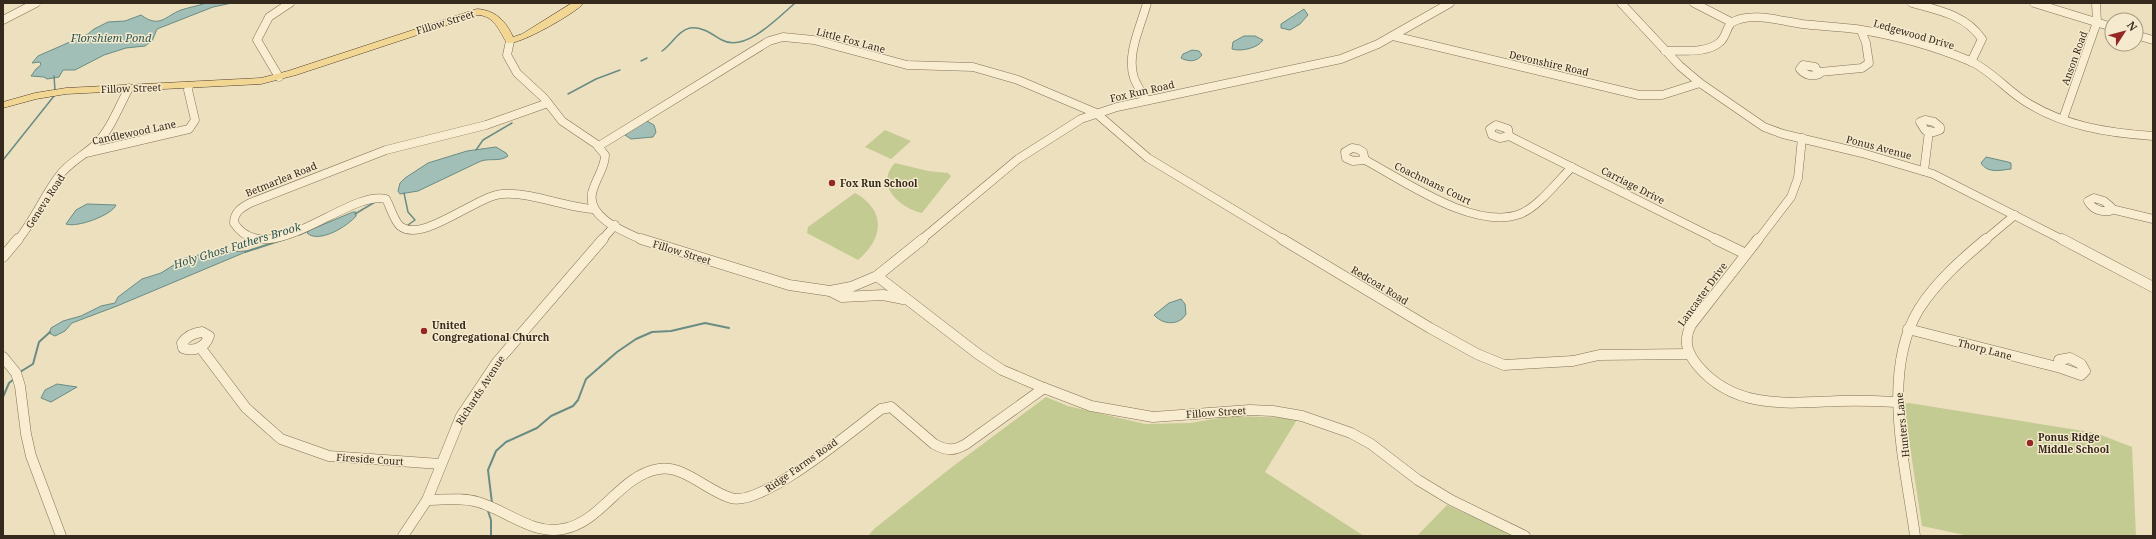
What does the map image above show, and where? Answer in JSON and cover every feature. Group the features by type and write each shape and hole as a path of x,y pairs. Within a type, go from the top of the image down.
{"main road":[{"path":"510,41 525,36 579,3"},
{"name":"Fillow Street","path":"3,105 55,92 251,82 279,77 477,12 484,12 493,15 507,33 510,41"}],"street":[{"path":"5,17 36,3"},
{"path":"279,77 256,40 269,17 290,3"},
{"path":"1146,100 1133,78 1132,66 1133,52 1147,3"},
{"name":"Fox Run Road","path":"877,276 1018,159 1076,122 1096,113 1146,100 1340,59 1366,50 1450,3"},
{"name":"Ponus Avenue","path":"1621,3 1665,51 1700,83 1764,127 1924,171 1942,178 2153,287"},
{"path":"1665,51 1716,45 1725,37 1727,27 1731,22 1694,3"},
{"path":"1912,3 1958,18 1975,28 1982,39 1971,62"},
{"path":"2034,3 2104,24"},
{"name":"Anson Road","path":"2063,119 2097,22 2096,3"},
{"name":"Ledgewood Drive","path":"1731,22 1740,19 1758,18 1861,30 1905,40 1971,62 2023,100 2040,110 2063,119 2095,130 2124,135 2153,136"},
{"path":"1820,72 1862,68 1869,63 1866,43 1861,30"},
{"name":"Devonshire Road","path":"1393,36 1639,95 1662,95 1700,83"},
{"name":"Little Fox Lane","path":"599,146 769,41 783,37 814,40 907,65 973,67 987,70 1018,80 1096,113"},
{"path":"510,41 506,55 509,63 548,103 560,120 599,146 604,153 606,163 591,191 591,202 593,209"},
{"name":"Candlewood Lane","path":"84,154 189,129 195,120 188,90 189,86"},
{"name":"Geneva Road","path":"3,257 44,206 60,176 68,166 84,154 104,134 129,88"},
{"name":"Betmarlea Road","path":"548,103 486,125 422,140 370,156 250,203 237,211 233,218 233,222 239,230 249,236 273,238 289,234 379,197 386,199 400,226 414,232 426,229 476,202 501,194 519,194 578,209 593,209"},
{"name":"Redcoat Road","path":"1096,113 1148,158 1477,354 1504,365 1574,361 1599,355 1688,354"},
{"path":"1924,171 1929,131"},
{"name":"Carriage Drive","path":"1509,136 1746,254"},
{"name":"Lancaster Drive","path":"1688,354 1685,337 1691,324 1791,197 1798,178 1802,138"},
{"name":"Coachmans Court","path":"1364,160 1448,205 1474,215 1490,217 1506,217 1520,214 1531,208 1572,167"},
{"name":"Fillow Street","path":"593,209 615,225 655,244 797,287 830,291 858,285 877,276 906,300 1002,370 1091,406 1153,417 1250,410 1273,411 1302,416 1351,433 1372,444 1418,480 1451,500 1498,525 1525,536"},
{"path":"2111,209 2153,219"},
{"name":"Hunters Lane","path":"1916,536 1897,402 1899,367 1908,329 1939,282 1957,263 2015,215"},
{"name":"Richards Avenue","path":"403,536 427,500 440,464 461,416 497,362 615,225"},
{"path":"858,285 868,296"},
{"name":"Fillow Street","path":"830,291 842,297 883,295 906,300"},
{"name":"Thorp Lane","path":"1908,329 2055,368 2061,367"},
{"name":"Fireside Court","path":"200,347 246,408 281,439 329,456 440,464"},
{"path":"1688,354 1700,368 1722,388 1745,398 1787,403 1850,401 1897,402"},
{"path":"3,357 16,374 20,386 26,434 31,456 61,536"},
{"name":"Ridge Farms Road","path":"427,500 476,501 522,523 554,530 564,529 582,521 637,477 658,468 676,470 727,497 740,500 773,487 881,409 891,407 902,414 939,448 949,450 956,449 966,444 1044,388"}],"green space":[{"path":"885,130 911,141 891,159 865,147"},
{"path":"895,163 928,171 948,173 951,176 922,213 898,201 892,194 887,179 889,171"},
{"path":"855,193 865,200 872,208 878,225 877,234 873,243 867,252 858,260 807,233 808,227"},
{"path":"1046,397 1068,406 1145,424 1190,423 1231,416 1298,418 1265,472 1364,536 868,536 874,529 952,467"},
{"name":"Ponus Ridge Middle School","path":"1909,403 2096,433 2132,447 2136,536 1969,536 1922,526 1904,407 1904,404"},
{"path":"1447,505 1516,536 1417,536"}],"water":[{"name":"Florshiem Pond","path":"206,3 232,3 213,7 157,29 152,41 145,46 126,48 104,55 75,70 63,70 59,77 47,79 44,77 31,76 41,65 40,62 32,63 38,56 88,34 94,29 108,22 125,21 141,15 153,21 158,21 181,10"},
{"path":"1304,9 1308,15 1300,24 1290,30 1281,28 1281,24"},
{"path":"1244,36 1255,36 1263,40 1261,43 1249,49 1232,49 1233,42"},
{"path":"1192,50 1199,51 1202,55 1198,59 1192,61 1181,58 1183,54"},
{"path":"645,120 654,125 656,132 653,137 631,139 625,135"},
{"path":"496,147 508,156 502,159 481,161 418,191 400,194 398,191 400,183 405,178 428,163 467,151"},
{"path":"1986,157 2011,163 2011,169 1987,169 1981,163"},
{"path":"87,204 116,205 108,213 94,220 71,225 66,224 76,210"},
{"path":"356,212 356,216 340,229 326,235 319,236 312,236 307,233 310,230"},
{"path":"248,251 117,306 72,323 65,331 55,336 49,333 51,328 63,321 81,316 101,306 115,303 118,297 142,279 161,273 185,258 212,252"},
{"path":"1181,299 1185,304 1186,314 1179,321 1171,323 1166,322 1154,315 1169,303"},
{"path":"57,384 77,387 51,402 41,398 45,390"}],"waterway":[{"name":"Holy Ghost Fathers Brook","path":"662,51 682,32 690,28 699,28 731,43 741,42 761,32 795,3"},
{"name":"Holy Ghost Fathers Brook","path":"641,61 647,58"},
{"name":"Holy Ghost Fathers Brook","path":"568,94 596,79 620,70"},
{"path":"54,76 55,90"},
{"path":"3,160 54,96"},
{"name":"Holy Ghost Fathers Brook","path":"476,150 483,140 512,123"},
{"name":"Holy Ghost Fathers Brook","path":"404,193 408,212 415,220 408,225"},
{"name":"Holy Ghost Fathers Brook","path":"355,214 375,202"},
{"name":"Holy Ghost Fathers Brook","path":"299,235 308,231"},
{"name":"Holy Ghost Fathers Brook","path":"245,252 285,239 282,240"},
{"path":"492,503 488,470 496,451 506,442 537,428 551,416 573,406 578,400 586,379 617,352 636,339 652,332 671,331 705,323 729,328"},
{"name":"Holy Ghost Fathers Brook","path":"20,372 33,364 39,342 50,332"},
{"name":"Holy Ghost Fathers Brook","path":"3,397 9,383 14,379"},
{"path":"488,511 491,520 491,536"}],"place":[{"name":"Fox Run School","path":"832,183"},
{"name":"United Congregational Church","path":"424,331"},
{"name":"Ponus Ridge Middle School","path":"2030,443"}]}
